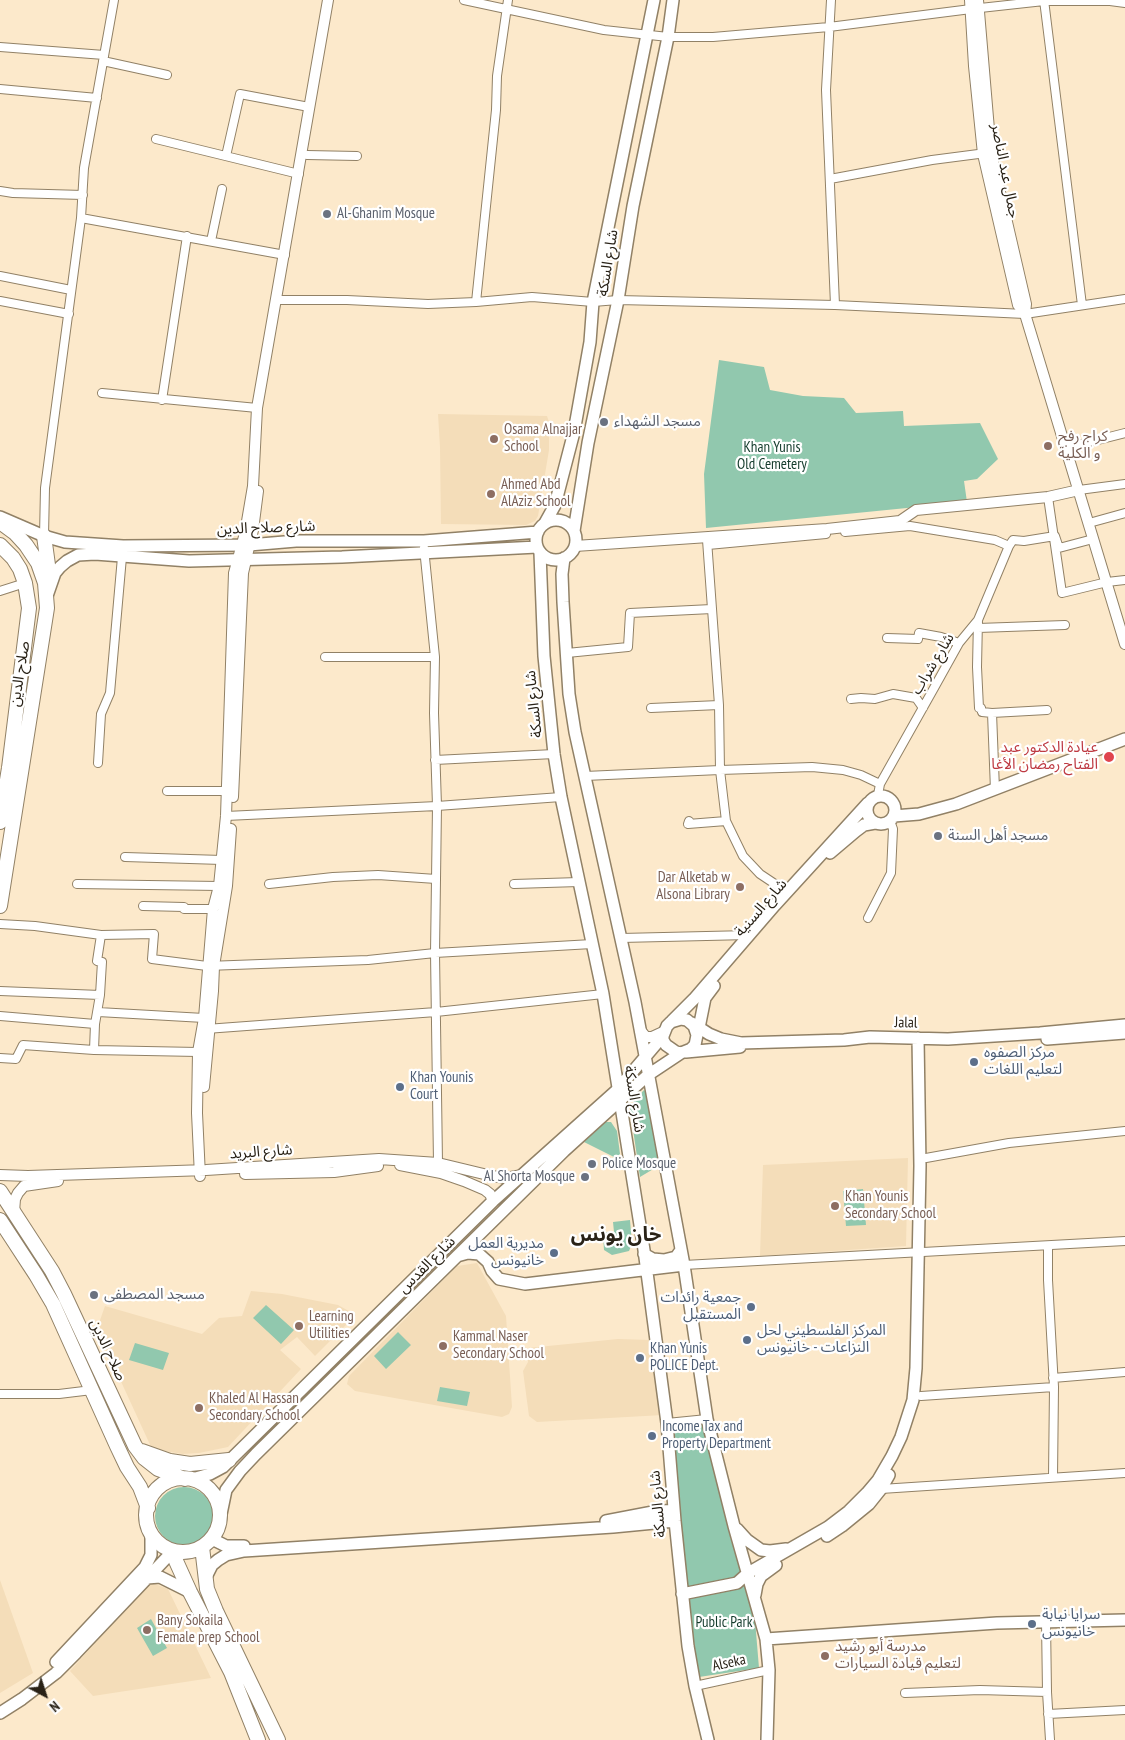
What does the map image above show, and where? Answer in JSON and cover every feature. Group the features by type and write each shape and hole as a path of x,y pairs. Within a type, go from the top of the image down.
{"highway":[{"name":"صلاح الدين","path":"0,522 26,545 38,563 46,590 47,608 0,906"},
{"path":"44,536 48,565 46,590"},
{"name":"صلاح الدين","path":"0,545 13,558 20,569 25,583 29,608 5,767 0,822"},
{"name":"صلاح الدين","path":"0,1191 52,1271 138,1450 144,1458 158,1469 189,1479"},
{"name":"صلاح الدين","path":"0,1220 45,1289 127,1467 140,1487 148,1508"},
{"path":"83,1372 97,1364"},
{"path":"138,1450 170,1461 190,1464 208,1464 229,1460"},
{"path":"207,1543 188,1552 173,1551 158,1542 151,1533 148,1524 148,1508 153,1494 160,1487 175,1479 189,1479 207,1487 214,1494 219,1504 219,1524 207,1543 205,1579 207,1589 278,1740"},
{"path":"173,1551 190,1592 231,1672 258,1740"}],"main road":[{"name":"شارع السكة","path":"542,527 555,505 574,432 590,342 593,302 654,0"},
{"name":"شارع السكة","path":"574,531 588,443 618,300 633,206 668,37 673,0"},
{"name":"شارع صلاح الدين","path":"0,518 44,536 65,542 123,546 245,545 296,541 539,550"},
{"path":"558,520 564,522 574,531 576,537 575,546 570,555 551,560 539,550 536,540 542,527 558,520"},
{"name":"شارع صلاح الدين","path":"46,590 55,573 64,563 78,555 94,554 188,561 302,558 424,547 542,527"},
{"name":"شارع السكة","path":"539,550 544,656 554,754 561,797 603,994 644,1254 667,1423 674,1516 688,1646 708,1740"},
{"name":"شارع السكة","path":"564,558 562,574 570,694 585,776 640,1030 684,1265 707,1419 734,1526 766,1639 769,1670 767,1740"},
{"name":"شارع السنية","path":"696,1028 709,992 827,855 864,825 885,824 892,819 956,804 1125,739"},
{"path":"879,789 888,796 896,807 892,819"},
{"name":"شارع السنية","path":"666,1029 879,789"},
{"path":"868,803 868,816 875,823"},
{"path":"681,1019 696,1028 695,1045 684,1052 676,1052 666,1045 663,1040 666,1029 681,1019"},
{"name":"Jalal","path":"696,1028 721,1039 742,1043 844,1040 870,1037 921,1042 1125,1025"},
{"name":"شارع القدس","path":"220,1519 226,1490 240,1471 564,1151 618,1095 666,1029"},
{"name":"Jalal","path":"684,1052 740,1047 871,1041 982,1044 1125,1033"},
{"path":"682,1594 732,1585 748,1573 828,1527 849,1511 878,1480 901,1436 913,1400 916,1368 926,1158 921,1042"},
{"path":"755,1597 757,1584 761,1576 842,1526 869,1504 881,1489 904,1444 921,1396 923,1368 920,1137 921,1042"},
{"name":"شارع القدس","path":"189,1479 210,1474 222,1467 494,1200 522,1175 618,1095 684,1052"},
{"path":"644,1254 653,1259 664,1260 676,1257 681,1250"},
{"path":"456,1257 468,1252 479,1254 488,1262 492,1271 499,1279 525,1284 684,1265"},
{"path":"207,1543 226,1546 296,1543 555,1526 615,1520 653,1512 674,1516"},
{"path":"205,1579 212,1565 218,1560 226,1555 244,1551 604,1528 674,1516"},
{"path":"734,1526 747,1540 761,1550 790,1549"},
{"path":"0,1705 30,1686 44,1674 137,1577 151,1555 151,1533"},
{"path":"0,1712 22,1699 56,1673 173,1551"},
{"path":"147,1578 160,1577 190,1592"},
{"path":"766,1639 855,1631 997,1623 1125,1620"}],"street":[{"path":"44,536 46,488 81,218 84,168 114,0"},
{"path":"245,545 253,530 257,504 263,408 279,315 285,255 328,0"},
{"path":"203,1173 197,1113 198,1052 206,1029 204,1018 210,966 230,862 229,816 243,573 242,559 253,486 258,408 286,276 335,0"},
{"path":"464,0 604,30 668,37 713,37 829,27 974,4 1044,1 1125,3"},
{"path":"476,302 496,110 497,76 508,0"},
{"path":"831,0 826,90 835,305"},
{"path":"1044,1 1082,305"},
{"name":"جمال عبد الناصر","path":"974,4 987,153 1026,304 1025,314 1125,644"},
{"path":"0,47 103,58 168,75"},
{"path":"0,89 97,98"},
{"path":"226,156 240,94 309,108"},
{"path":"156,139 299,174"},
{"path":"830,179 932,160 987,153"},
{"path":"307,156 356,156"},
{"path":"211,241 222,189"},
{"path":"0,191 13,193 83,194"},
{"path":"81,218 285,255"},
{"path":"162,400 187,236"},
{"path":"0,276 71,290"},
{"path":"280,300 347,300 428,304 532,297 593,302 618,300 835,305 1025,314 1125,299"},
{"path":"0,301 69,314"},
{"path":"102,393 258,408"},
{"path":"1066,448 1125,433"},
{"path":"707,542 872,524 900,520 916,510 1048,496 1125,484"},
{"path":"1048,496 1062,593 1106,582 1125,580"},
{"path":"1089,523 1125,513"},
{"path":"575,546 707,542 910,526 994,540 1009,546 1013,540 1024,541 1055,536"},
{"path":"1055,536 1059,548 1093,539"},
{"path":"707,542 719,705 720,770 726,821 743,856 760,874 787,892"},
{"name":"شارع شراب","path":"879,789 959,643 978,620 1009,546"},
{"path":"424,547 435,657 434,712 437,806 435,953 438,1163"},
{"path":"98,763 100,714 110,693 122,557"},
{"path":"203,1173 204,1081 213,909 219,886 229,816 226,791 234,573 242,559"},
{"path":"0,591 25,583"},
{"path":"567,653 628,647 630,613 712,609"},
{"path":"978,620 977,667 979,708 981,708 982,712 1047,710"},
{"path":"978,628 1065,625"},
{"path":"887,638 918,639 919,633 959,643"},
{"path":"325,657 435,657"},
{"path":"851,699 875,699 893,694 916,698 922,708"},
{"path":"651,708 719,705"},
{"path":"992,713 995,790"},
{"path":"435,760 554,754"},
{"path":"585,776 812,767 861,775 879,789"},
{"path":"167,791 226,791"},
{"path":"229,816 437,806 561,797"},
{"path":"868,918 891,874 892,819"},
{"path":"688,821 688,824 726,821"},
{"path":"125,857 222,860"},
{"path":"269,884 333,877 378,875 436,879"},
{"path":"514,884 579,882"},
{"path":"77,884 219,886"},
{"path":"144,906 213,909"},
{"path":"0,924 35,926 101,935 154,934 152,959 210,966 368,960 435,953 592,944"},
{"path":"94,1050 95,1024 100,995 102,962 97,961 101,935"},
{"path":"621,938 749,935"},
{"path":"0,991 100,995"},
{"path":"206,1029 436,1012 603,994"},
{"path":"98,1012 204,1018"},
{"path":"0,1016 95,1024"},
{"path":"640,1030 646,1037 657,1035 666,1029"},
{"path":"0,1058 16,1058 23,1044 94,1050 198,1052"},
{"path":"926,1158 1009,1143 1125,1130"},
{"name":"شارع البريد","path":"14,1212 15,1199 24,1186 75,1179 203,1173 379,1159 438,1163 506,1178 522,1175"},
{"name":"شارع البريد","path":"0,1175 334,1172 372,1166 400,1165 441,1173 464,1180 485,1190 494,1200"},
{"path":"684,1265 1125,1242"},
{"path":"1048,1247 1053,1382 1053,1477"},
{"path":"921,1396 1053,1382 1125,1372"},
{"path":"0,1394 59,1394 92,1390"},
{"path":"667,1423 707,1419"},
{"path":"881,1489 1125,1473"},
{"path":"1046,1622 1050,1740"},
{"name":"Alseka","path":"695,1686 769,1670"},
{"path":"906,1693 980,1690 1047,1692"},
{"path":"1048,1714 1125,1710"}],"shaded area":[{"name":"Ahmed Abd AlAziz School","path":"438,414 547,416 549,422 549,450 538,516 535,521 526,525 441,524"},
{"name":"Khan Younis Secondary School","path":"908,1158 906,1246 760,1256 763,1165"},
{"name":"Kammal Naser Secondary School","path":"477,1263 506,1316 512,1407 509,1414 502,1417 355,1391 347,1384 349,1376 457,1266"},
{"name":"Khaled Al Hassan Secondary School","path":"251,1291 282,1294 338,1305 356,1315 315,1356 297,1337 280,1350 301,1369 228,1447 183,1454 152,1449 101,1338 99,1323 105,1306 202,1334 219,1318 242,1316"},
{"path":"618,1339 650,1340 663,1415 537,1422 529,1416 523,1371 528,1362 528,1348"},
{"path":"0,1580 33,1673 0,1693"},
{"name":"Bany Sokaila Female prep School","path":"150,1582 168,1589 211,1678 93,1696 70,1671"}],"green space":[{"name":"Khan Yunis Old Cemetery","path":"719,360 764,367 770,390 803,396 844,398 856,413 903,411 904,426 980,423 998,459 977,479 964,481 967,502 706,528 704,474"},
{"path":"644,1090 649,1094 660,1165 640,1177 630,1109 635,1099"},
{"path":"606,1122 611,1122 617,1131 620,1154 616,1158 584,1142"},
{"path":"863,1189 866,1225 846,1226 843,1191"},
{"path":"630,1220 632,1244 629,1251 612,1255 604,1250 603,1235 606,1235 606,1232 614,1232 613,1222"},
{"path":"266,1305 294,1330 281,1344 253,1318"},
{"path":"398,1332 411,1345 386,1369 374,1356"},
{"path":"135,1343 169,1353 163,1370 129,1360"},
{"path":"440,1387 470,1392 467,1406 437,1401"},
{"name":"Public Park","path":"704,1423 731,1540 754,1608 759,1668 699,1677 689,1606 670,1428"},
{"path":"184,1487 195,1489 208,1500 213,1516 211,1527 200,1540 184,1545 173,1543 160,1532 155,1516 157,1505 168,1492"},
{"path":"151,1619 167,1648 153,1656 137,1628"}],"place":[{"name":"Al-Ghanim Mosque","path":"327,214"},
{"name":"مسجد الشهداء","path":"604,422"},
{"name":"Osama Alnajjar School","path":"494,439"},
{"name":"كراج رفح و الكلية","path":"1048,446"},
{"name":"Ahmed Abd AlAziz School","path":"491,494"},
{"name":"عيادة الدكتور عبد الفتاح رمضان الأغا","path":"1109,757"},
{"name":"مسجد أهل السنة","path":"938,836"},
{"name":"Dar Alketab w Alsona Library","path":"740,887"},
{"name":"مركز الصفوه لتعليم اللغات","path":"974,1062"},
{"name":"Khan Younis Court","path":"400,1087"},
{"name":"Police Mosque","path":"592,1164"},
{"name":"Al Shorta Mosque","path":"585,1177"},
{"name":"Khan Younis Secondary School","path":"835,1206"},
{"name":"مديرية العمل خانيونس","path":"554,1253"},
{"name":"مسجد المصطفى","path":"94,1295"},
{"name":"جمعية رائدات المستقبل","path":"751,1307"},
{"name":"Learning Utilities","path":"299,1326"},
{"name":"المركز الفلسطيني لحل النزاعات - خانيونس","path":"747,1340"},
{"name":"Kammal Naser Secondary School","path":"443,1346"},
{"name":"Khan Yunis POLICE Dept.","path":"640,1358"},
{"name":"Khaled Al Hassan Secondary School","path":"199,1408"},
{"name":"Income Tax and Property Department","path":"652,1436"},
{"name":"سرايا نيابة خانيونس","path":"1032,1624"},
{"name":"Bany Sokaila Female prep School","path":"147,1630"},
{"name":"مدرسة أبو رشيد لتعليم قيادة السيارات","path":"825,1656"}],"district":[{"name":"خان يونس","path":"616,1235"}]}
